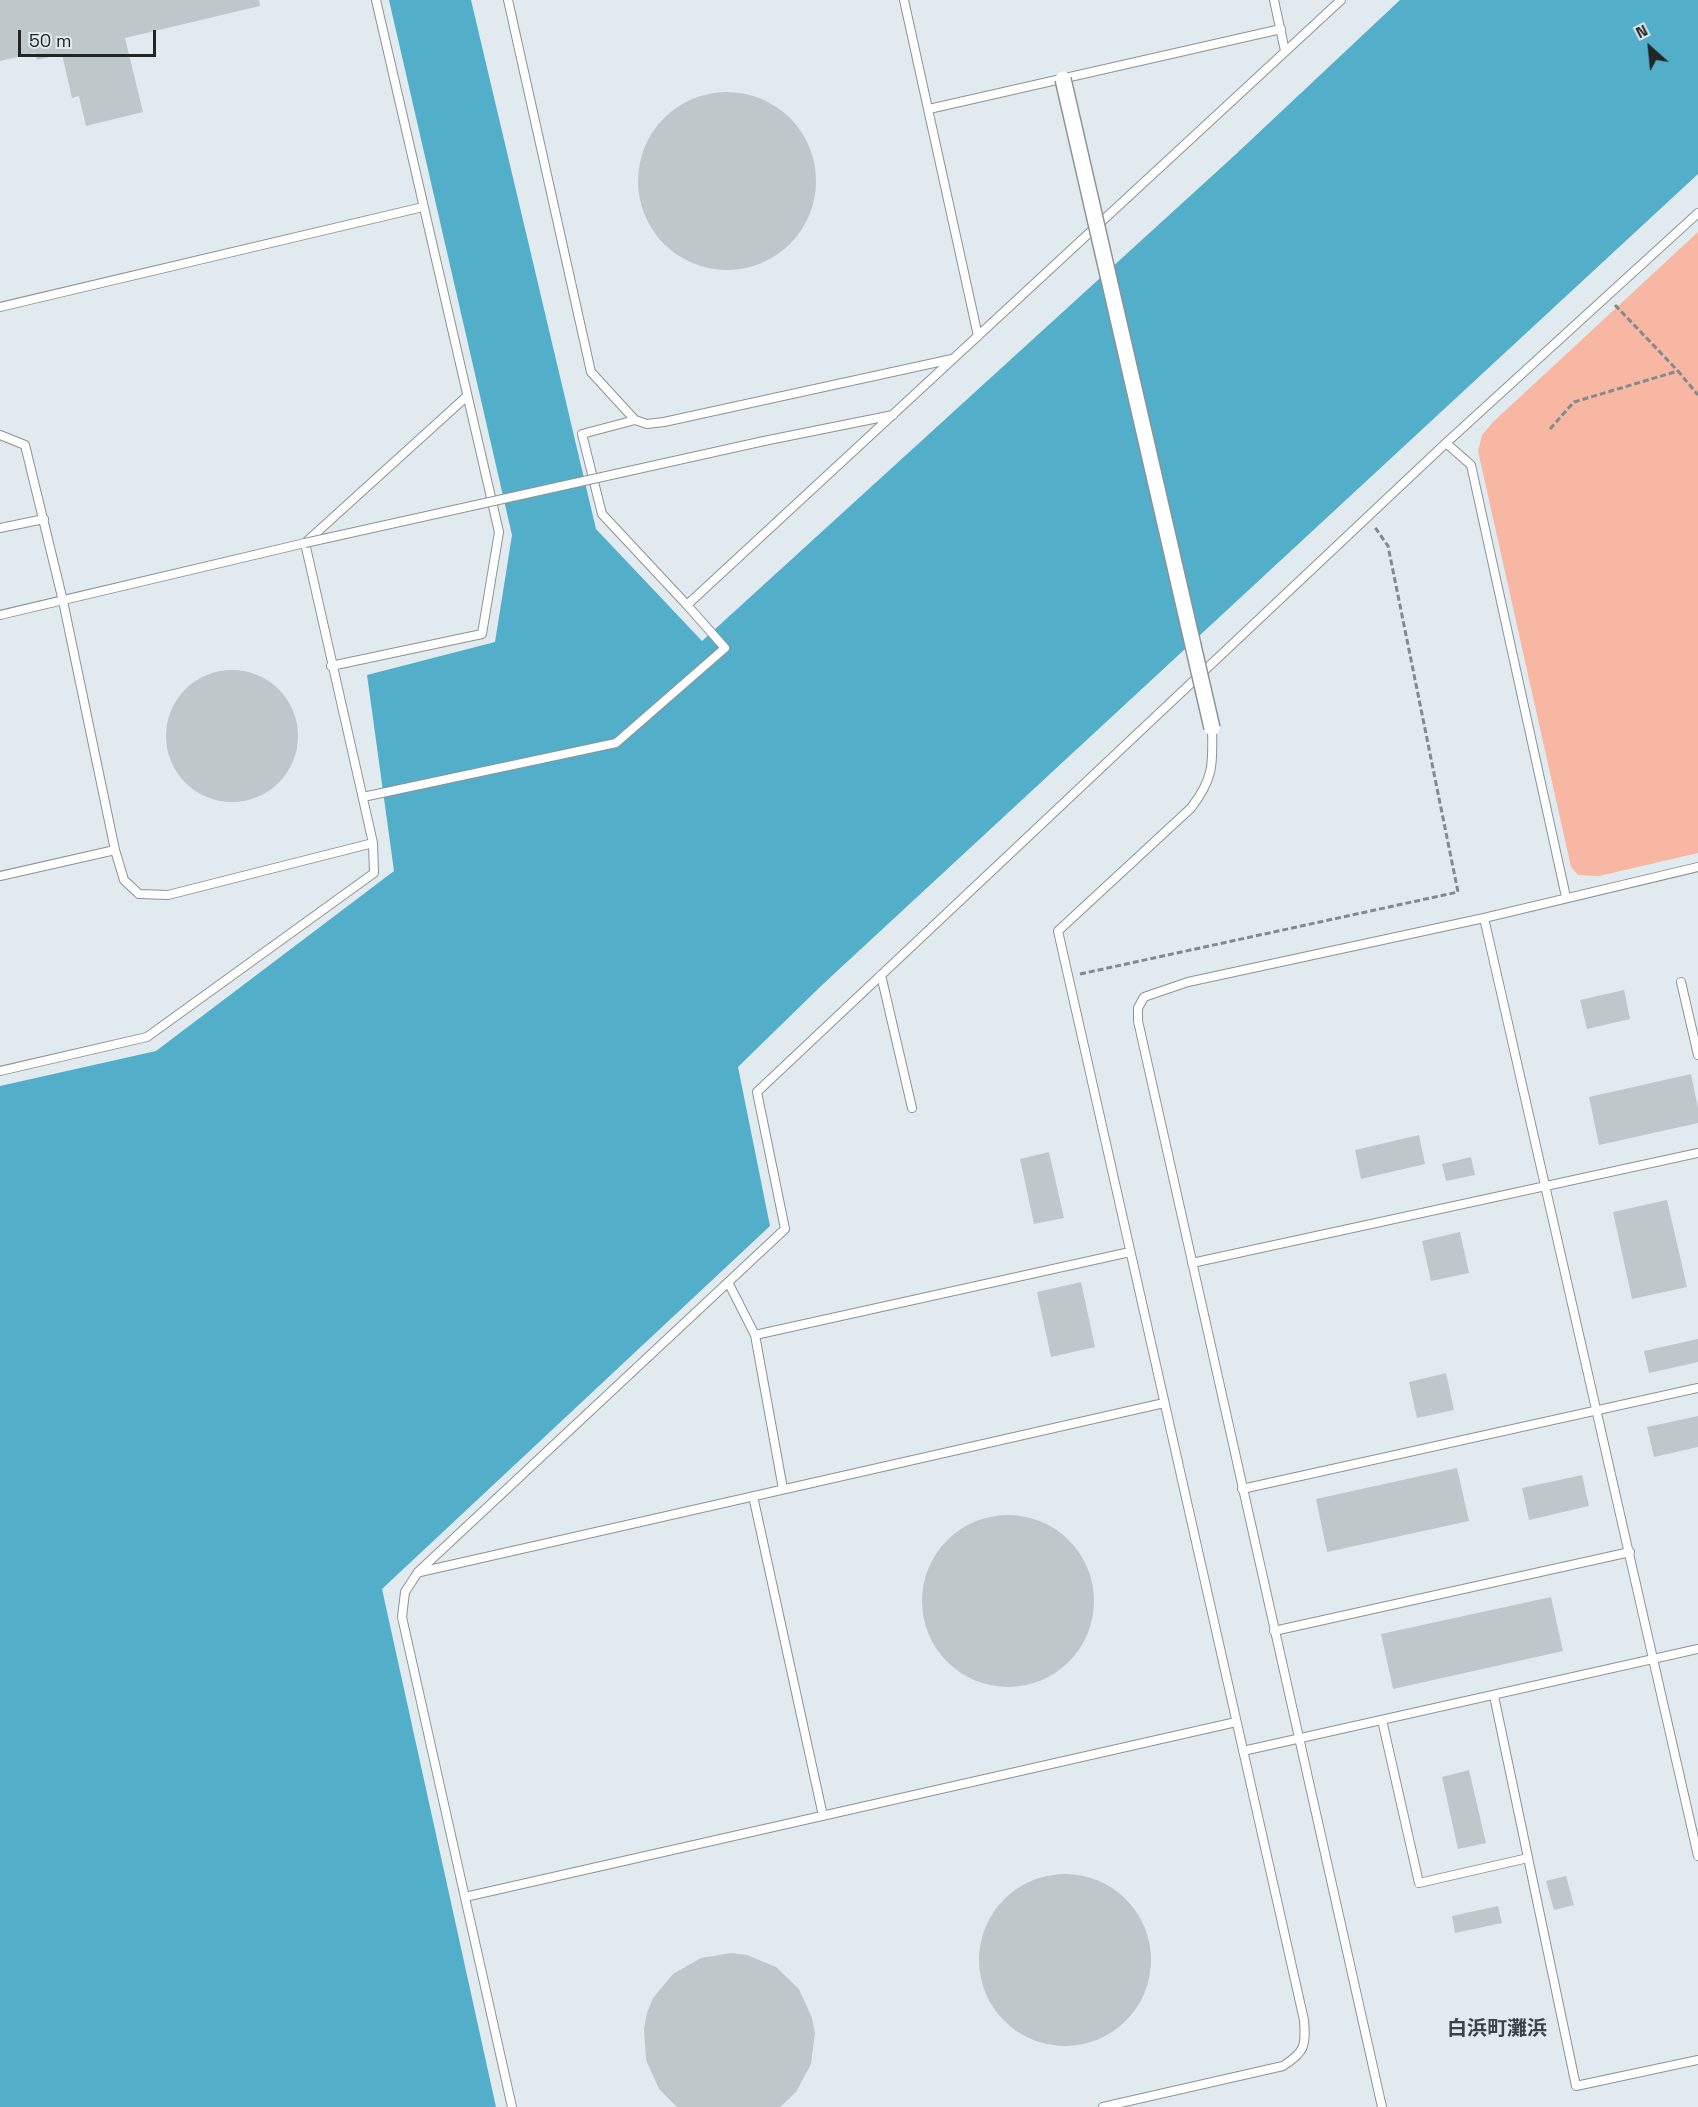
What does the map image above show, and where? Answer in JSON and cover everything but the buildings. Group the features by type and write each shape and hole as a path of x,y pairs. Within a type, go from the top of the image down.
{"street":[{"path":"1063,79 1212,728"}],"lane":[{"path":"331,666 482,634 499,532 376,0"},
{"path":"508,0 591,372 636,420 647,424 664,422 954,358"},
{"path":"904,0 978,336"},
{"path":"1274,0 1285,51"},
{"path":"687,605 1341,0"},
{"path":"929,109 1281,29"},
{"path":"0,307 423,207"},
{"path":"512,2107 402,1617 405,1592 418,1572 729,1284 784,1229 757,1092 1446,443 1698,213"},
{"path":"305,543 466,397"},
{"path":"0,615 305,543 894,414"},
{"path":"363,797 616,743 725,648 602,514 582,434 636,420"},
{"path":"0,435 25,445 63,601 115,850 124,880 139,894 168,895 373,843"},
{"path":"1446,443 1471,465 1566,897"},
{"path":"0,528 44,519"},
{"path":"0,1071 147,1037 374,873 373,843 331,666 305,543"},
{"path":"1103,2107 1282,2066 1299,2055 1305,2041 1304,2020 1058,931 1191,808 1202,794 1207,787 1213,761 1212,728"},
{"path":"0,876 115,850"},
{"path":"1382,2107 1138,1021 1138,1008 1144,997 1188,982 1484,918 1698,867"},
{"path":"1484,918 1655,1658 1698,1856"},
{"path":"881,975 912,1108"},
{"path":"1681,982 1698,1055"},
{"path":"1192,1263 1698,1153"},
{"path":"755,1335 1130,1252"},
{"path":"729,1284 755,1335 783,1489"},
{"path":"1242,1489 1698,1388"},
{"path":"418,1572 1164,1402"},
{"path":"753,1496 823,1816"},
{"path":"1274,1631 1630,1552"},
{"path":"1243,1751 1698,1648"},
{"path":"1494,1696 1576,2086 1698,2060"},
{"path":"1382,1720 1419,1883 1528,1858"},
{"path":"465,1897 1236,1722"}],"path":[{"path":"1606,297 1698,396"},
{"path":"1550,429 1574,402 1678,372"},
{"path":"1068,976 1458,892 1388,546 1366,518"}],"shaded area":[{"path":"1698,232 1698,853 1599,876 1578,875 1571,867 1478,451 1482,435 1494,421"}],"water":[{"path":"389,0 471,0 596,529 702,641 1235,155 1400,0 1698,0 1698,174 821,986 738,1067 770,1226 382,1589 496,2107 0,2107 0,1086 156,1051 394,871 367,675 495,642 512,535"}],"district":[{"name":"白浜町灘浜","path":"1497,2030"}]}
